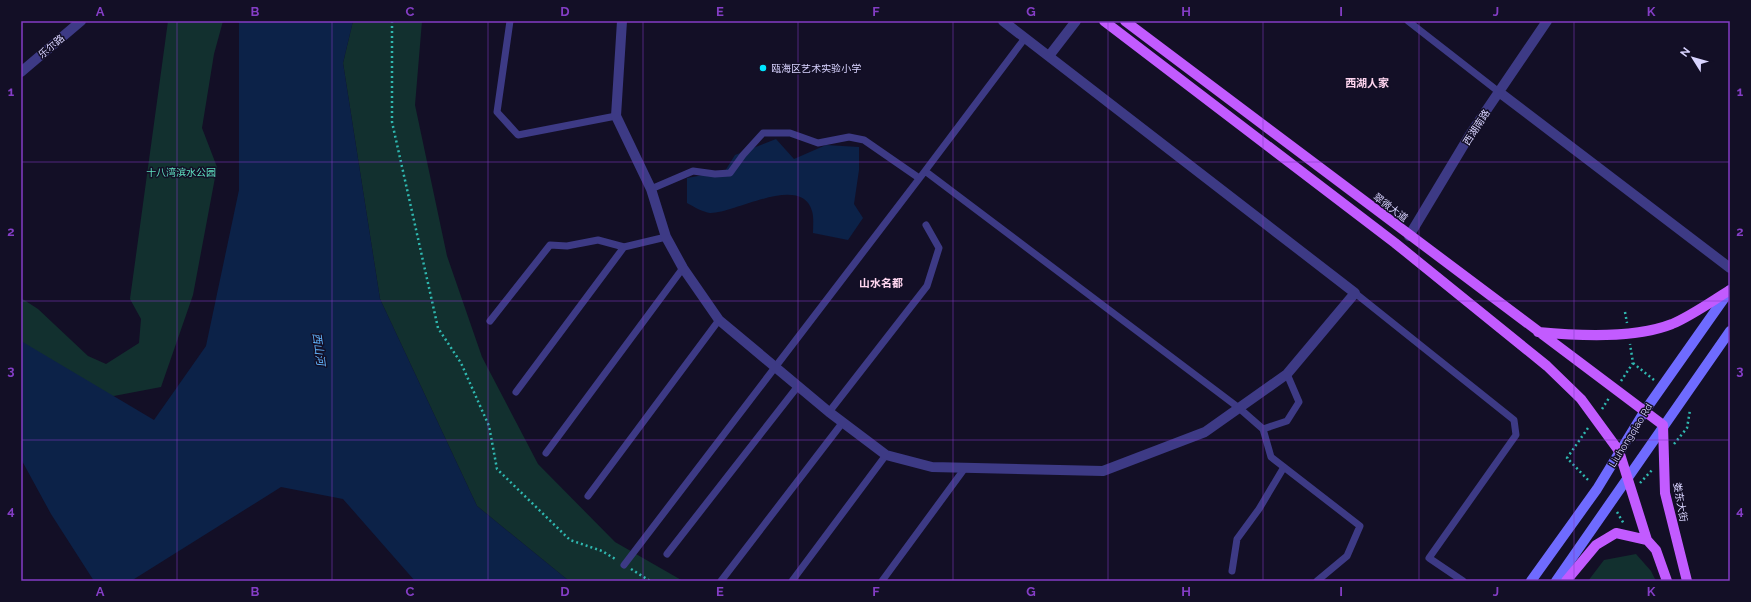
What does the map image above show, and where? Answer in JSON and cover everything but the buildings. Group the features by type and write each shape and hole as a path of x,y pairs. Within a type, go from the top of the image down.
{"main road":[{"path":"1104,21 1395,243 1541,361 1581,399 1619,451 1647,540 1656,550 1663,566 1667,581"},
{"name":"翠微大道","path":"1125,21 1409,236 1663,425"},
{"path":"1537,332 1570,335 1637,332 1672,324 1730,290"},
{"name":"Liuhongqiao Rd","path":"1531,581 1597,489 1644,412 1730,290"},
{"path":"1556,581 1663,425 1730,331"},
{"name":"娄东大街","path":"1663,425 1666,493 1677,546 1687,581"},
{"path":"1566,581 1596,545 1616,534 1647,540"}],"street":[{"name":"乐尔路","path":"21,72 81,21"},
{"path":"622,21 616,116 651,190 666,237 683,268 719,320 829,412 886,455 932,467 1103,470 1205,432 1288,374 1355,293 1005,22"},
{"path":"1049,56 1076,21"},
{"name":"西湖南路","path":"1409,236 1471,133 1547,21"},
{"path":"1499,92 1730,268"}],"lane":[{"path":"510,21 497,112 518,135 616,116"},
{"path":"1408,21 1499,92"},
{"path":"624,565 1025,38"},
{"path":"651,190 693,171 715,174 730,173 743,155 763,133 790,133 818,143 849,137 864,140 919,178"},
{"path":"925,170 1239,408 1263,429 1271,457 1360,526 1347,556 1317,581"},
{"path":"829,412 927,286 939,248 926,225"},
{"path":"490,321 550,245 567,246 598,240 624,247 666,237"},
{"path":"516,392 624,247"},
{"path":"546,453 683,268"},
{"path":"1355,293 1514,420 1516,435 1430,558 1464,581"},
{"path":"588,496 719,320"},
{"path":"1263,429 1287,421 1299,402 1288,374"},
{"path":"667,554 798,386"},
{"path":"721,581 842,422"},
{"path":"792,581 886,455"},
{"path":"1232,571 1237,539 1259,509 1284,467"},
{"path":"882,581 965,468"}],"path":[{"path":"392,21 392,122 438,328 461,363 489,426 498,469 570,540 602,551"}],"green space":[{"name":"十八湾滨水公园","path":"168,21 223,21 214,54 202,128 217,167 193,295 161,387 98,399 21,352 21,298 38,309 88,356 106,364 139,343 141,319 130,299"},
{"path":"353,21 422,21 415,105 447,256 482,357 538,464 615,542 683,581 569,581 477,506 380,299 343,63"},
{"path":"1636,554 1651,571 1656,581 1588,581 1604,560"}],"water":[{"name":"西山河","path":"239,21 353,21 343,63 380,299 477,506 569,581 415,581 343,499 281,487 131,581 94,581 51,514 21,459 21,341 154,420 206,346 239,190"},
{"path":"776,139 794,159 826,145 859,147 859,170 854,204 863,218 848,240 813,233 812,211 805,200 795,195 781,195 766,198 721,212 710,213 687,203 687,178 725,171 735,155"}],"place":[{"name":"瓯海区艺术实验小学","path":"763,68"}],"district":[{"name":"西湖人家","path":"1367,83"},
{"name":"山水名都","path":"881,283"}]}
